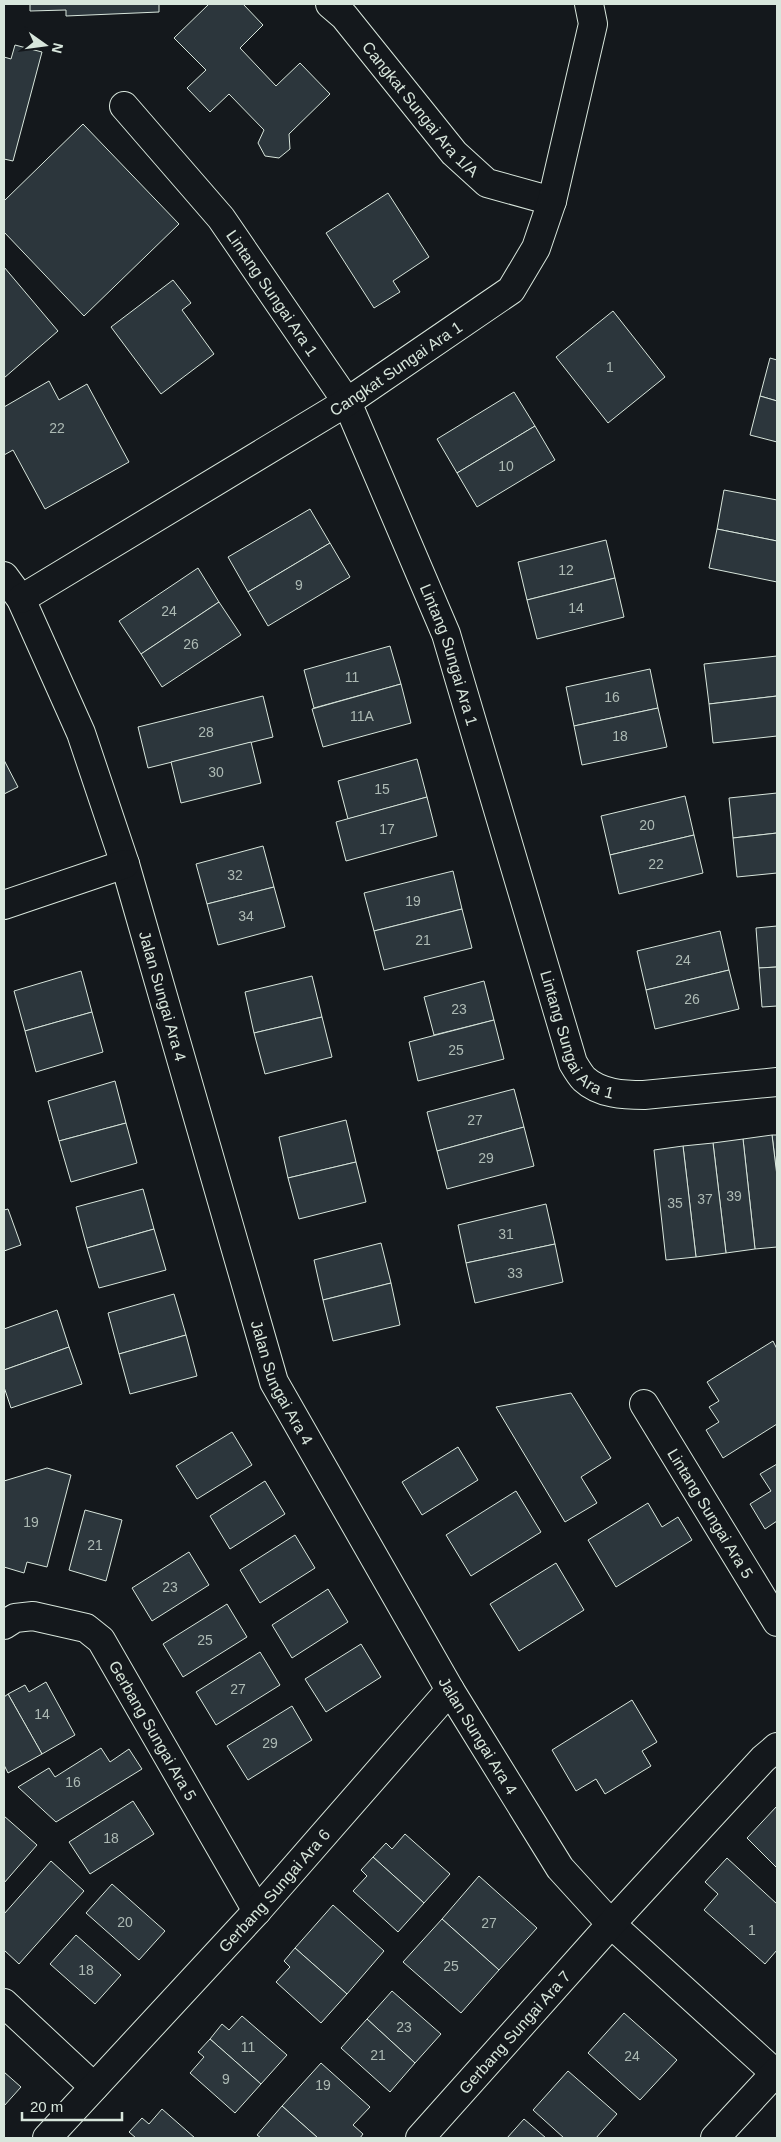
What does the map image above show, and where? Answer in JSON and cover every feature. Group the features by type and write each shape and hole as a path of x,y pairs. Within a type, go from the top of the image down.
{"street":[{"name":"Cangkat Sungai Ara 1/A","path":"330,4 344,16 454,153 470,169 487,183 552,201"},
{"name":"Cangkat Sungai Ara 1","path":"20,599 347,402 511,290 536,248 552,201 593,24 589,4"},
{"name":"Lintang Sungai Ara 1","path":"124,106 221,218 347,402 446,634 573,1063 584,1079 600,1089 622,1095 644,1095 777,1082"},
{"name":"Jalan Sungai Ara 4","path":"4,576 20,599 81,733 126,864 274,1382 450,1690 560,1868 610,1924 776,2072"},
{"path":"4,905 126,864"},
{"name":"Lintang Sungai Ara 5","path":"644,1404 777,1622"},
{"name":"Gerbang Sungai Ara 5","path":"4,1625 15,1618 33,1616 86,1628 101,1640 257,1911"},
{"name":"Gerbang Sungai Ara 6","path":"47,2138 257,1911 450,1690"},
{"path":"610,1924 763,1759 777,1747"},
{"name":"Gerbang Sungai Ara 7","path":"420,2138 610,1924"},
{"path":"4,2003 94,2087"},
{"path":"715,2138 776,2072"}],"building":[{"path":"30,4 159,4 159,12 66,16 66,10 30,11"},
{"path":"209,4 243,4 263,25 240,48 276,86 300,63 330,94 289,134 290,149 279,158 265,156 258,143 264,130 229,94 210,112 187,88 206,70 174,38"},
{"path":"15,45 42,52 13,161 4,159 4,57 11,59"},
{"path":"83,124 179,224 84,316 4,232 4,201"},
{"path":"388,193 429,257 393,281 400,292 374,308 326,233"},
{"path":"4,267 58,331 4,378"},
{"path":"173,280 191,303 182,310 214,354 161,394 111,327"},
{"path":"613,311 665,377 608,423 556,357"},
{"path":"770,358 777,360 777,401 760,396"},
{"path":"49,381 59,400 87,384 129,462 45,509 13,450 4,455 4,407"},
{"path":"514,392 535,426 457,473 437,439"},
{"path":"760,396 777,401 777,442 750,435"},
{"path":"535,426 555,460 477,507 457,473"},
{"path":"724,490 777,500 777,541 717,529"},
{"path":"310,509 330,543 248,592 228,557"},
{"path":"717,529 777,541 777,582 709,568"},
{"path":"606,540 615,578 527,600 518,562"},
{"path":"330,543 350,577 268,626 248,592"},
{"path":"198,568 219,602 141,654 119,621"},
{"path":"615,578 624,617 537,639 527,600"},
{"path":"219,602 241,635 162,687 141,654"},
{"path":"390,646 401,684 314,708 304,670"},
{"path":"777,656 777,696 709,704 704,664"},
{"path":"650,669 658,708 574,726 566,687"},
{"path":"401,684 411,723 323,747 312,709"},
{"path":"263,696 273,737 148,768 138,727"},
{"path":"777,696 777,736 713,743 709,704"},
{"path":"658,708 667,747 582,765 574,726"},
{"path":"251,742 261,783 181,803 171,762"},
{"path":"417,759 427,797 348,819 338,781"},
{"path":"4,760 18,787 4,794"},
{"path":"777,793 777,833 733,838 729,798"},
{"path":"685,796 694,835 610,855 601,816"},
{"path":"427,797 437,836 346,861 336,822"},
{"path":"777,833 777,873 737,877 733,838"},
{"path":"694,835 703,873 619,894 610,855"},
{"path":"263,846 274,887 207,904 196,864"},
{"path":"453,871 462,909 374,931 364,893"},
{"path":"274,887 285,927 218,945 207,904"},
{"path":"462,909 472,948 384,970 374,931"},
{"path":"777,926 777,967 759,968 756,928"},
{"path":"720,931 729,970 646,990 637,951"},
{"path":"777,967 777,1006 762,1007 759,968"},
{"path":"729,970 739,1009 655,1029 646,990"},
{"path":"81,971 92,1012 25,1031 14,991"},
{"path":"312,976 322,1017 254,1033 245,992"},
{"path":"484,981 494,1020 434,1035 424,997"},
{"path":"92,1012 103,1052 36,1072 25,1031"},
{"path":"322,1017 332,1057 265,1074 254,1033"},
{"path":"494,1020 504,1059 418,1081 409,1042"},
{"path":"115,1081 126,1123 59,1141 48,1101"},
{"path":"514,1089 524,1127 437,1151 427,1112"},
{"path":"346,1120 356,1162 288,1178 279,1137"},
{"path":"126,1123 137,1163 71,1182 59,1141"},
{"path":"524,1127 534,1166 447,1189 437,1151"},
{"path":"772,1135 777,1135 777,1176"},
{"path":"772,1135 777,1176 777,1247 755,1249 743,1139"},
{"path":"743,1139 755,1249 726,1253 713,1143"},
{"path":"713,1143 726,1253 696,1257 683,1146"},
{"path":"683,1146 696,1257 666,1260 654,1150"},
{"path":"356,1162 366,1202 299,1219 288,1178"},
{"path":"143,1189 154,1229 87,1248 76,1207"},
{"path":"546,1204 555,1244 466,1263 458,1225"},
{"path":"8,1209 21,1245 4,1251 4,1210"},
{"path":"154,1229 166,1270 99,1288 87,1248"},
{"path":"381,1243 391,1283 323,1300 314,1260"},
{"path":"555,1244 563,1282 475,1303 466,1263"},
{"path":"391,1283 400,1325 333,1341 323,1300"},
{"path":"174,1294 186,1335 119,1354 108,1313"},
{"path":"57,1310 69,1347 4,1370 4,1329"},
{"path":"186,1335 197,1376 130,1394 119,1354"},
{"path":"773,1341 777,1349 777,1424 723,1458 706,1430 719,1422 709,1407 719,1401 707,1382"},
{"path":"69,1347 82,1384 11,1408 4,1387 4,1370"},
{"path":"571,1393 611,1458 581,1477 597,1503 565,1522 496,1407"},
{"path":"232,1432 252,1465 197,1499 176,1466"},
{"path":"458,1447 478,1480 422,1515 402,1482"},
{"path":"777,1464 777,1521 765,1529 750,1504 771,1491 760,1474"},
{"path":"47,1468 71,1475 47,1567 27,1562 24,1573 4,1567 4,1481"},
{"path":"265,1481 285,1514 230,1549 210,1516"},
{"path":"516,1491 541,1532 471,1576 446,1535"},
{"path":"648,1503 662,1527 678,1517 692,1540 616,1587 588,1540"},
{"path":"85,1510 122,1520 106,1581 69,1570"},
{"path":"295,1535 315,1568 260,1603 240,1570"},
{"path":"189,1552 209,1585 152,1621 132,1588"},
{"path":"556,1563 584,1610 519,1651 490,1604"},
{"path":"328,1589 348,1622 292,1658 272,1625"},
{"path":"227,1604 247,1637 183,1677 163,1644"},
{"path":"361,1644 381,1677 326,1712 305,1679"},
{"path":"260,1652 280,1685 216,1725 196,1692"},
{"path":"46,1682 75,1735 42,1754 8,1694 25,1685 29,1692"},
{"path":"8,1694 42,1754 8,1773 4,1765 4,1697"},
{"path":"632,1700 657,1742 642,1751 651,1766 605,1794 596,1779 576,1791 552,1750"},
{"path":"292,1706 312,1740 248,1780 227,1746"},
{"path":"101,1748 110,1762 129,1749 142,1769 56,1822 18,1787 49,1768 55,1777"},
{"path":"133,1801 154,1834 90,1874 69,1842"},
{"path":"777,1806 777,1868 747,1838"},
{"path":"4,1816 37,1845 4,1883"},
{"path":"405,1834 450,1874 424,1903 373,1857 386,1843 392,1849"},
{"path":"373,1857 424,1903 398,1932 353,1891 367,1876 361,1870"},
{"path":"727,1858 777,1904 777,1950 765,1964 704,1910 718,1894 705,1882"},
{"path":"51,1861 84,1891 19,1964 4,1950 4,1914"},
{"path":"479,1876 537,1928 499,1970 442,1919"},
{"path":"112,1884 165,1931 139,1960 86,1913"},
{"path":"333,1905 384,1951 347,1994 295,1948"},
{"path":"442,1919 499,1970 461,2013 403,1962"},
{"path":"76,1935 121,1975 95,2004 50,1964"},
{"path":"295,1948 347,1994 321,2023 276,1982 290,1967 284,1961"},
{"path":"392,1991 441,2034 415,2063 367,2019"},
{"path":"624,2013 677,2060 640,2100 588,2053"},
{"path":"242,2016 287,2055 261,2084 210,2039 222,2024 229,2030"},
{"path":"367,2019 415,2063 390,2092 341,2048"},
{"path":"210,2039 261,2084 235,2113 190,2073 204,2057 198,2052"},
{"path":"321,2063 370,2107 353,2125 363,2134 360,2138 318,2138 282,2106"},
{"path":"568,2071 617,2114 596,2138 564,2138 533,2110"},
{"path":"4,2072 21,2087 4,2106"},
{"path":"282,2106 318,2138 261,2138 257,2135"},
{"path":"162,2109 195,2138 136,2138 129,2132 142,2118 149,2124"},
{"path":"524,2119 546,2138 507,2138"}]}
